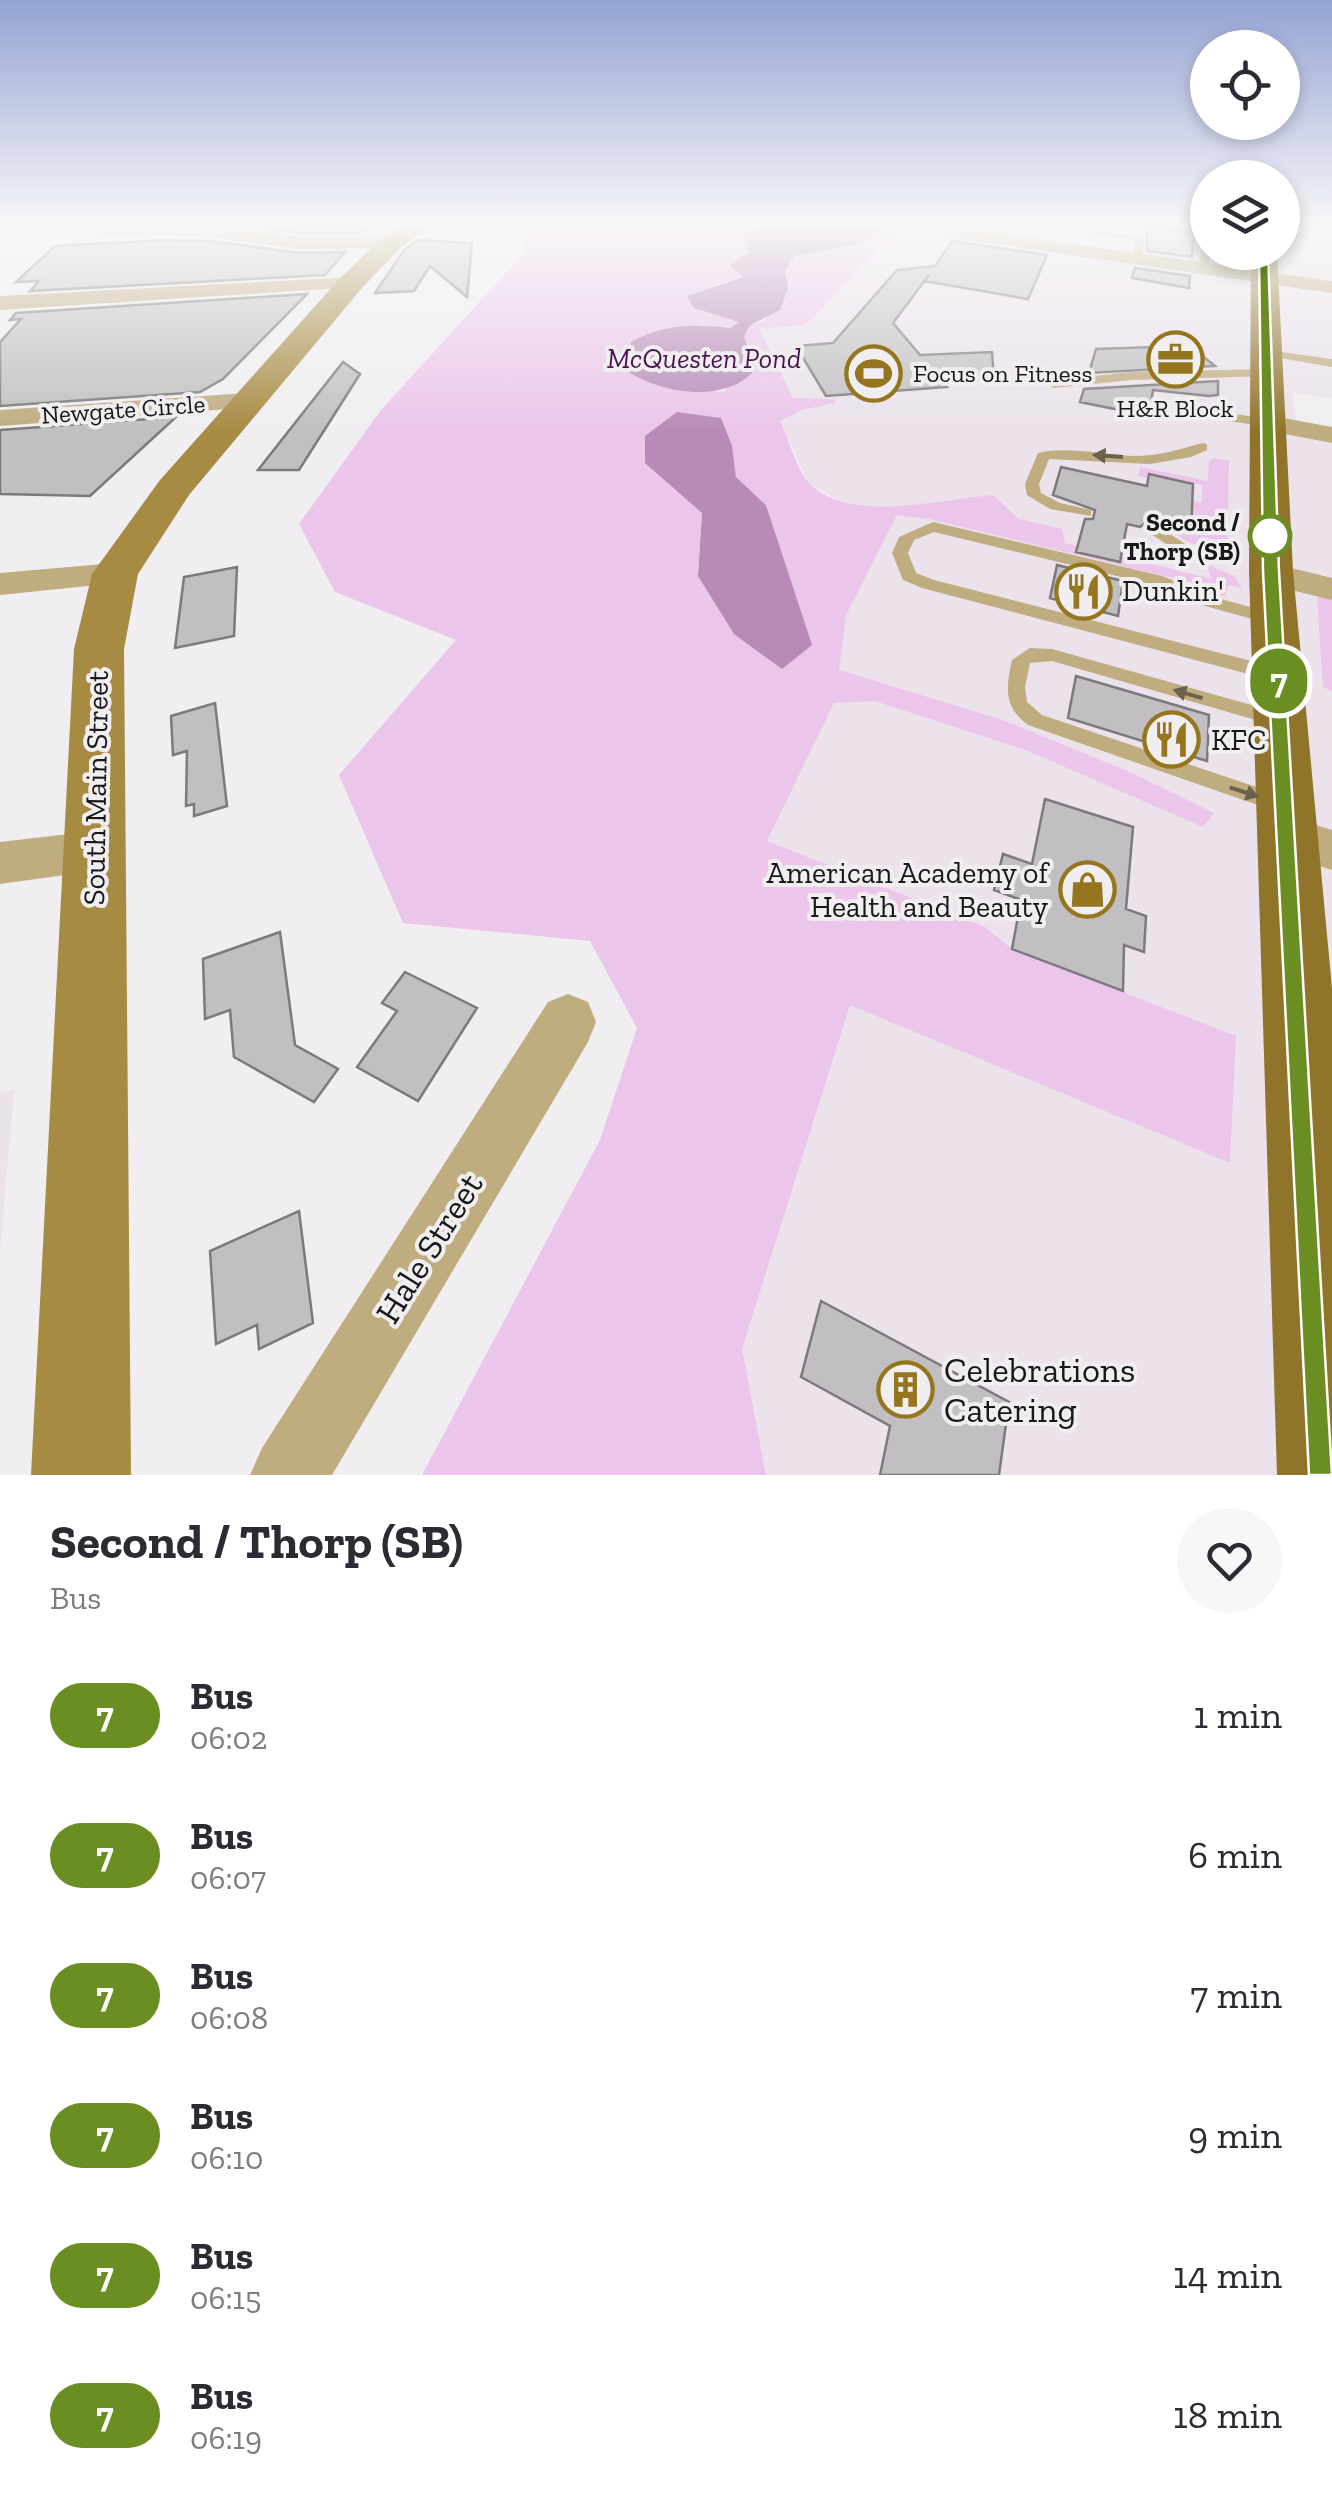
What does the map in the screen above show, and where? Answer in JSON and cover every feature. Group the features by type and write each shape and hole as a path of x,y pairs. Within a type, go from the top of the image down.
{"main road":[{"name":"South Main Street","path":"81,1475 99,649 116,574 174,488 342,293"},
{"path":"1265,293 1276,647 1303,831 1327,1475"}],"street":[{"path":"0,302 169,293"},
{"path":"1267,383 1332,434"},
{"name":"Newgate Circle","path":"0,418 246,401"},
{"path":"0,584 116,574"},
{"path":"1276,647 1332,588"},
{"path":"0,863 94,852"},
{"name":"Hale Street","path":"289,1475 568,1022"}],"lane":[{"path":"1189,411 1332,363"},
{"path":"1054,384 1132,376 1267,383"},
{"path":"1086,513 1054,506 1034,495 1032,484 1043,456 1057,453 1164,460 1183,458 1202,447"},
{"path":"933,526 1156,580 1211,602 1276,647 928,584 909,576 900,553 907,537 933,526"},
{"path":"1151,528 1188,550"},
{"path":"1276,647 1030,654 1021,660 1014,698 1021,710 1035,720 1303,831"}],"shaded area":[{"path":"488,293 705,293 694,308 741,321 730,328 700,325 697,389 723,392 753,360 744,337 748,326 764,321 784,293 836,293 805,325 760,329 793,398 835,399 835,403 802,410 780,421 797,464 811,485 828,497 873,506 993,495 1019,519 1062,529 1065,543 1212,579 1206,564 1234,576 1242,588 1228,585 1225,597 1194,583 929,519 897,515 846,615 839,670 1003,720 1132,773 1214,813 1203,827 1028,751 875,701 834,703 767,841 985,927 1012,949 1236,1036 1230,1163 850,1005 742,1349 766,1475 422,1475 600,1140 637,1028 590,941 403,923 339,775 456,640 335,592 299,524 381,410","holes":["732,446 736,477 766,505 811,645 698,576 702,513"]},
{"path":"836,293 1332,293 1332,398 1293,393 1298,436 1332,443 1332,1475 766,1475 742,1349 850,1004 1230,1162 1236,1036 1012,949 985,927 767,841 834,703 846,615 900,507 847,505 809,484 780,421 802,410 834,403 793,398 760,328 805,325"},
{"path":"1209,460 1229,461 1227,551 1190,543 1162,526 1191,532 1193,501 1202,503 1202,485 1150,474 1148,478 1138,476 1140,467 1208,481"},
{"path":"1317,595 1332,599 1332,691 1323,687"},
{"path":"14,1090 0,1253 0,1092"}],"water":[{"name":"McQuesten Pond","path":"786,293 780,310 749,326 744,337 753,360 752,373 739,383 724,389 689,392 654,384 624,369 631,342 643,336 679,327 730,328 739,322 694,308 687,296"},
{"path":"677,412 721,418 732,446 736,477 766,505 812,645 782,669 734,634 698,576 702,513 645,463 645,436"}],"building":[{"name":"Focus on Fitness","path":"877,293 915,293 893,323 920,355 992,352 994,378 943,382 947,387 826,396 796,346 833,343"},
{"name":"Focus on Fitness","path":"992,293 1031,293 1028,299"},
{"path":"307,294 223,379 200,392 0,406 0,342 21,319 10,320 16,313"},
{"path":"1154,347 1158,351 1195,350 1215,366 1089,373 1096,349"},
{"path":"343,362 360,374 299,470 258,470"},
{"path":"1218,381 1218,395 1153,390 1149,416 1080,402 1084,389"},
{"path":"176,417 90,496 0,494 0,430"},
{"path":"1061,467 1147,486 1149,474 1193,484 1191,533 1149,520 1140,527 1127,524 1120,562 1076,552 1085,519 1093,519 1095,510 1053,495"},
{"name":"Dunkin'","path":"1057,565 1123,581 1118,616 1050,598"},
{"path":"237,567 234,636 175,648 184,577"},
{"name":"KFC","path":"1076,676 1209,715 1207,761 1068,718"},
{"path":"215,703 227,806 194,816 194,804 186,806 187,751 173,755 171,716"},
{"path":"1045,799 1133,827 1126,909 1146,916 1144,952 1124,945 1123,991 1012,949 1021,900 994,890 1003,854 1032,864"},
{"path":"280,932 295,1045 338,1069 314,1102 234,1057 230,1010 205,1019 203,959"},
{"path":"405,972 477,1008 418,1101 357,1067 397,1011 382,1003"},
{"path":"299,1211 313,1323 259,1349 257,1325 216,1344 210,1251"},
{"name":"Celebrations Catering","path":"821,1301 1009,1402 999,1475 880,1475 890,1426 801,1377"}],"bus line":[{"name":"7","path":"1264,293 1271,571 1327,1475"}],"place":[{"name":"H&R Block","path":"1175,359"},
{"name":"Focus on Fitness","path":"874,373"},
{"name":"Second / Thorp (SB)","path":"1270,536"},
{"name":"Dunkin'","path":"1083,591"},
{"name":"KFC","path":"1172,740"},
{"name":"American Academy of Health and Beauty","path":"1087,890"},
{"name":"Celebrations Catering","path":"905,1390"}]}
